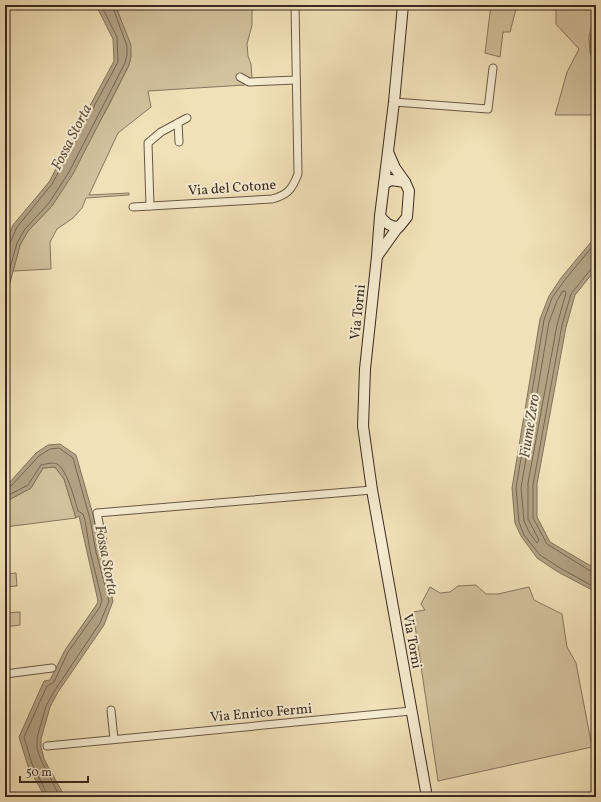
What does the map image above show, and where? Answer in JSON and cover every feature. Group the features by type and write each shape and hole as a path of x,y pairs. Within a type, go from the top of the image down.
{"main road":[{"name":"Via Torni","path":"403,5 365,369 363,426 372,490 427,797"},
{"name":"Via Torni","path":"377,256 406,217 409,192 405,182 395,168 388,152"},
{"path":"384,184 395,180 405,182"},
{"path":"380,216 385,223 398,227"}],"street":[{"name":"Via del Cotone","path":"133,207 272,199 284,196 294,186 298,174 295,5"},
{"path":"394,102 488,109 493,68"},
{"path":"240,77 250,82 296,80"},
{"path":"150,206 148,143 161,132 187,118"},
{"path":"178,123 179,142"},
{"path":"103,543 97,514 372,490"},
{"path":"5,674 52,668"},
{"path":"111,710 114,739"},
{"name":"Via Enrico Fermi","path":"47,746 411,711"}],"shaded area":[{"path":"115,5 252,5 252,25 247,44 252,78 245,85 148,91 151,107 118,133 89,195 129,193 129,195 86,198 82,208 73,218 57,229 50,242 51,269 13,271 20,245 28,231 52,206 108,107 129,65 131,56"},
{"path":"491,5 517,5 510,32 503,32 500,57 485,53"},
{"path":"521,5 596,5 589,37 590,53 596,71 596,115 555,115 567,72 579,49 556,24 556,10"},
{"path":"55,467 64,479 76,518 5,527 5,502 31,488 43,468"},
{"path":"16,573 17,586 5,587 5,574"},
{"path":"476,585 486,594 498,594 529,587 534,600 562,614 567,647 576,663 592,747 438,781 413,612 425,610 421,604 430,587 440,593 450,592 458,586"},
{"path":"20,612 20,625 5,627 5,613"}],"water":[{"path":"96,5 115,5 131,45 129,65 73,174 52,206 28,231 20,245 5,302 5,245 13,225 49,182 114,61 113,39"},
{"path":"596,9 596,71 591,56 590,40"},
{"name":"Fiume Zero","path":"596,236 596,269 575,295 566,327 537,484 537,517 550,542 596,569 596,592 558,572 537,558 521,536 515,523 512,488 540,319 549,296 561,278"},
{"path":"60,444 76,455 94,518 100,551 113,601 104,625 58,692 50,707 41,739 41,747 44,759 65,797 45,797 28,766 19,737 44,681 50,680 65,650 98,601 79,516 76,518 64,479 55,467 43,468 31,488 5,502 5,484 9,483 36,453 48,445"}],"water label":[{"name":"Fossa Storta","path":"71,137"},
{"name":"Fossa Storta","path":"107,560"}]}
